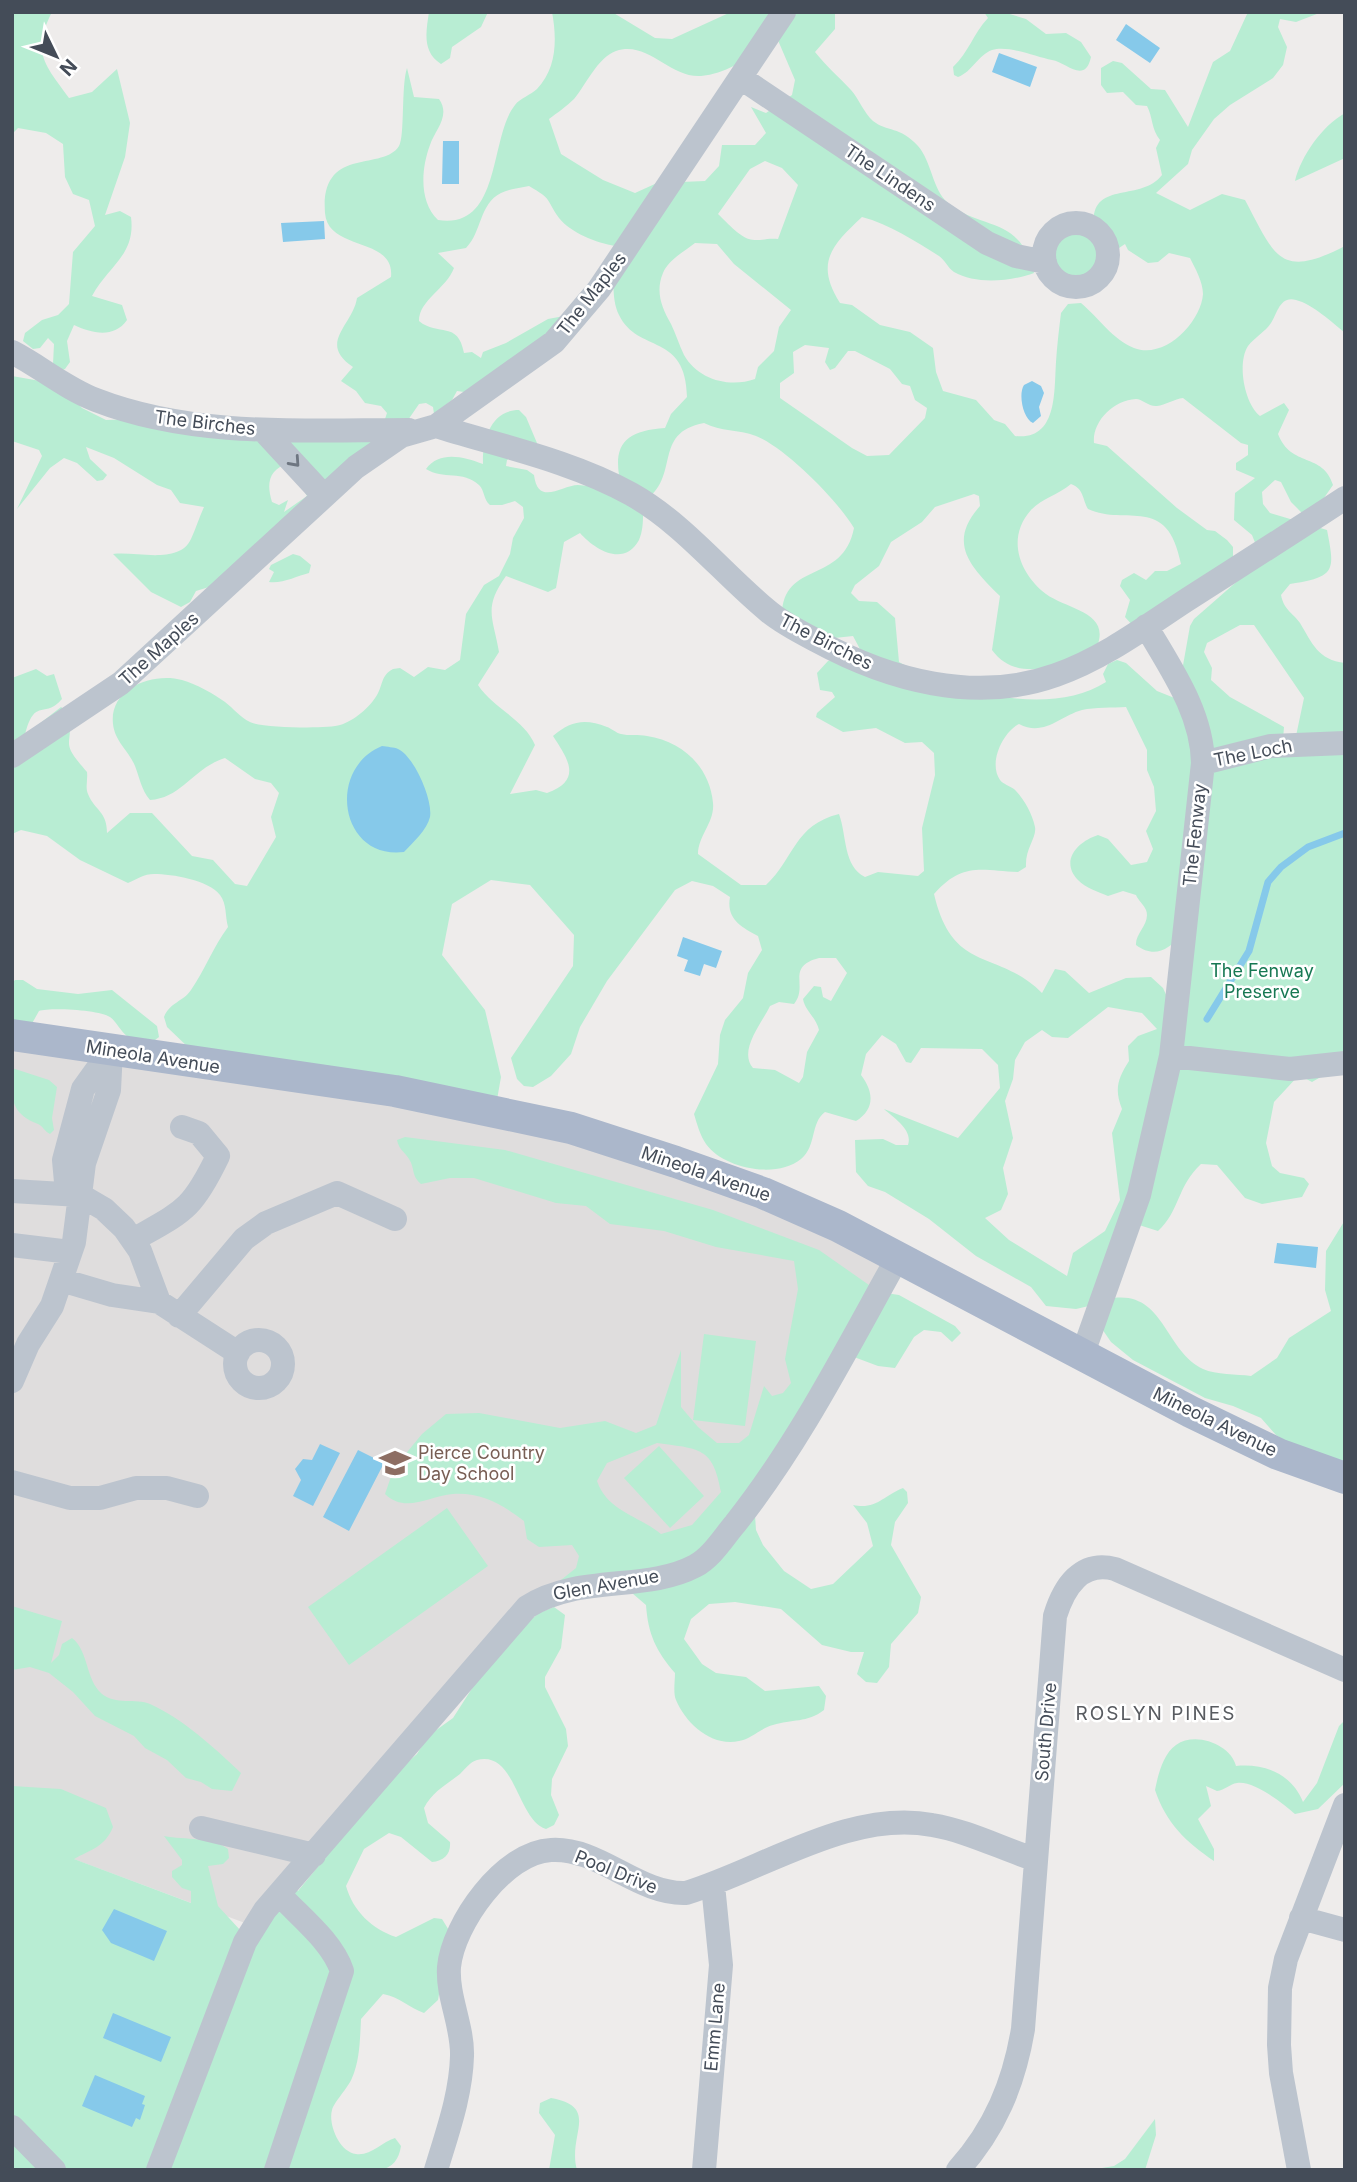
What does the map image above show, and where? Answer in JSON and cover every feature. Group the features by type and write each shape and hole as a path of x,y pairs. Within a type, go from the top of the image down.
{"main road":[{"name":"Mineola Avenue","path":"12,1035 395,1091 571,1128 763,1193 898,1257 1191,1412 1278,1454 1345,1478"}],"street":[{"name":"The Maples","path":"12,756 121,683 324,496 375,453 425,428 527,363 572,323 599,289 784,12"},
{"name":"The Lindens","path":"741,78 987,243 1016,256 1045,262"},
{"name":"The Birches","path":"12,352 55,380 122,410 152,417 263,430 425,428 596,477 632,495 678,528 733,581 779,620 852,660 910,680 967,688 1038,680 1080,665 1146,626 1345,498"},
{"path":"263,430 324,496"},
{"name":"The Fenway","path":"1083,1353 1139,1195 1171,1055 1203,763 1199,727 1185,695 1146,626"},
{"name":"The Loch","path":"1203,763 1271,746 1345,743"},
{"path":"111,1050 83,1089 64,1160 66,1182 80,1195 115,1218 133,1240 169,1309"},
{"path":"1171,1055 1290,1069 1345,1063"},
{"path":"133,1240 192,1203 218,1156 199,1133 183,1127"},
{"path":"12,1191 80,1195"},
{"path":"169,1309 244,1238 290,1212 337,1193 395,1219"},
{"path":"12,1381 27,1344 52,1307 70,1252 80,1195"},
{"path":"12,1245 70,1252"},
{"name":"Glen Avenue","path":"158,2170 245,1942 279,1894 527,1607 562,1590 644,1579 686,1569 708,1556 753,1500 796,1436 898,1257"},
{"path":"61,1280 112,1296 169,1309 238,1353"},
{"path":"12,1482 70,1498 100,1498 136,1488 167,1488 197,1496"},
{"name":"South Drive","path":"958,2170 998,2114 1017,2064 1023,2029 1034,1859 1055,1616 1067,1588 1080,1573 1095,1566 1115,1569 1345,1670"},
{"path":"1299,2170 1279,2045 1284,1969 1345,1805"},
{"name":"Pool Drive","path":"436,2170 453,2110 462,2057 462,2038 450,1984 452,1952 469,1915 512,1865 537,1852 552,1849 579,1854 663,1891 686,1893 713,1885 801,1848 853,1830 888,1822 931,1824 962,1832 1034,1859"},
{"path":"201,1828 314,1855"},
{"name":"Emm Lane","path":"704,2170 720,1965 713,1885"},
{"path":"275,2170 342,1971 338,1959 326,1944 279,1894"},
{"path":"1301,1918 1345,1930"},
{"path":"12,2127 54,2170"}],"shaded area":[{"name":"Pierce Country Day School","path":"12,1035 495,1111 898,1257 753,1500 562,1590 253,1926 12,1836"}],"green space":[{"path":"12,12 52,12 42,38 42,49 48,67 69,98 92,92 117,69 130,123 125,157 105,215 120,211 131,217 129,241 119,260 92,296 122,305 127,320 116,330 102,333 74,325 67,341 70,362 65,369 58,371 53,364 54,344 48,338 40,348 33,349 23,341 25,333 42,320 58,315 69,304 73,252 95,226 89,200 73,194 65,177 63,144 46,133 18,128 12,134"},
{"path":"429,12 488,12 481,27 452,47 450,58 441,64 428,48 426,34"},
{"name":"The Fenway Preserve","path":"552,12 612,12 655,38 672,39 731,12 835,12 835,29 815,52 851,90 873,121 900,132 918,146 948,203 961,212 1010,233 1028,254 1034,273 994,280 963,276 952,270 939,256 911,239 862,217 842,237 830,256 828,266 832,289 840,303 852,305 880,325 910,332 933,348 936,372 943,391 976,400 994,420 1005,424 1015,436 1039,431 1051,412 1061,313 1068,304 1081,303 1119,340 1134,348 1146,350 1158,349 1179,336 1196,316 1201,305 1202,285 1190,258 1169,253 1158,262 1148,263 1128,250 1125,244 1119,248 1108,246 1108,259 1104,270 1086,286 1064,284 1050,271 1046,262 1045,252 1053,231 1073,222 1094,227 1095,212 1100,203 1108,197 1142,188 1162,175 1156,148 1160,140 1147,106 1136,105 1123,92 1107,93 1101,85 1101,68 1113,61 1122,63 1151,89 1165,90 1188,127 1213,62 1230,51 1248,12 1322,12 1296,22 1280,19 1278,27 1287,47 1283,65 1273,78 1230,105 1214,119 1192,150 1188,164 1156,193 1190,210 1222,194 1245,200 1272,248 1292,261 1306,261 1345,246 1345,333 1309,305 1296,300 1286,300 1269,326 1248,346 1243,372 1246,393 1254,410 1260,416 1284,403 1289,410 1278,434 1284,445 1291,452 1322,468 1333,485 1319,505 1302,513 1291,502 1281,482 1275,480 1262,492 1263,504 1270,513 1327,530 1330,544 1329,570 1316,578 1290,584 1281,595 1286,608 1300,623 1317,649 1328,658 1345,663 1345,1063 1312,1082 1299,1075 1274,1102 1266,1143 1272,1166 1280,1173 1304,1178 1309,1184 1302,1197 1262,1204 1245,1198 1217,1165 1201,1164 1187,1181 1171,1215 1158,1231 1139,1225 1114,1298 1131,1299 1144,1304 1154,1313 1190,1361 1203,1369 1251,1376 1277,1358 1289,1338 1331,1311 1325,1290 1326,1251 1345,1220 1345,1465 1298,1449 1276,1435 1261,1418 1205,1398 1133,1360 1111,1342 1100,1326 1093,1305 1076,1309 1046,1306 1031,1287 976,1256 929,1219 885,1192 868,1186 856,1172 855,1140 883,1139 896,1145 908,1145 906,1130 884,1109 958,1138 1000,1088 998,1065 982,1049 921,1048 911,1063 906,1062 896,1044 882,1035 866,1054 861,1075 868,1088 870,1100 867,1111 856,1121 825,1112 817,1122 806,1154 791,1165 779,1169 765,1170 738,1165 714,1153 704,1141 694,1114 718,1064 720,1035 725,1020 743,998 748,973 762,950 758,936 741,926 733,917 729,905 730,897 713,886 692,881 675,890 607,981 580,1027 571,1054 551,1076 533,1087 524,1086 517,1079 511,1058 573,966 574,935 530,885 491,880 452,904 442,955 485,1010 501,1077 495,1111 190,1049 167,1027 164,1017 170,1008 191,990 228,927 225,906 220,895 208,885 170,875 147,875 128,883 80,860 47,836 21,830 12,834 12,678 36,669 47,676 54,674 62,699 50,708 36,712 25,735 61,707 69,713 70,748 87,772 87,791 103,815 107,833 130,813 152,813 192,856 213,860 235,884 247,886 276,837 271,817 279,793 271,783 255,779 225,758 204,768 171,794 150,800 135,766 114,730 114,711 125,692 146,681 171,678 205,690 247,720 257,724 323,727 340,725 351,720 377,695 389,671 400,668 414,677 428,667 445,670 460,660 466,614 484,585 499,576 510,554 513,538 524,518 523,507 515,501 490,505 481,487 473,480 426,469 432,463 445,457 453,457 483,464 484,445 490,428 501,415 519,410 526,417 537,443 507,460 506,466 527,470 534,475 540,490 545,492 578,485 622,489 618,462 623,444 639,433 665,428 671,414 687,397 685,376 679,362 660,346 627,327 619,315 614,290 615,246 577,233 559,218 545,197 529,186 507,190 494,198 484,211 466,248 438,253 454,268 423,307 419,321 426,326 452,333 457,336 464,353 472,352 481,358 483,352 506,343 548,319 564,316 543,339 464,392 457,391 452,400 434,414 433,407 426,403 419,404 408,420 385,419 387,413 381,406 365,403 356,391 341,381 353,367 343,358 337,342 357,298 391,277 389,264 383,255 337,234 329,225 325,213 326,192 332,178 342,169 391,154 399,146 407,68 414,97 439,99 443,111 425,164 427,204 438,220 459,219 473,211 484,196 507,120 515,105 537,89 552,63","holes":["777,38 795,80 792,95 766,113 751,107 766,133 755,145 722,145 719,166 705,181 657,183 635,193 603,180 561,154 549,119 574,99 609,54 628,49 638,51 689,75 701,76 722,71","765,161 782,168 798,185 778,239 746,238 718,214 750,169","695,243 717,244 734,264 791,310 779,327 774,351 758,367 755,379 735,383 715,380 697,371 690,364 662,306 661,280 665,268","805,345 829,348 825,362 830,370 835,368 848,351 855,351 890,369 902,384 910,386 915,400 927,408 925,418 889,455 867,456 780,398 780,383 794,373 793,352","1183,398 1241,443 1248,445 1248,455 1236,463 1236,470 1255,478 1235,493 1234,520 1252,535 1256,545 1242,577 1194,619 1190,626 1177,699 1157,691 1126,663 1117,660 1108,664 1103,674 1106,682 1083,693 1058,698 1030,699 973,691 946,683 899,662 895,618 877,602 859,601 851,593 855,585 879,566 891,542 922,522 935,507 974,494 979,496 980,506 965,531 966,554 1000,596 992,650 1013,666 1037,669 1091,658 1098,643 1099,631 1096,622 1088,615 1046,594 1029,576 1019,555 1019,532 1031,510 1071,484 1081,491 1088,509 1103,514 1156,520 1166,528 1175,542 1181,564 1167,571 1155,571 1146,580 1134,573 1122,580 1120,586 1130,600 1125,617 1134,627 1233,560 1233,547 1227,540 1215,531 1207,530 1177,508 1107,446 1094,443 1096,427 1100,420 1119,403 1136,399 1157,406","704,423 756,436 768,442 810,476 854,528 848,546 838,558 792,586 785,598 782,615 816,640 853,636 861,651 828,661 817,673 820,690 832,692 835,697 816,717 843,732 876,728 905,743 922,742 934,753 935,775 922,828 924,871 918,876 878,872 865,877 858,872 849,858 839,814 824,819 804,834 766,885 741,885 698,854 712,816 713,803 706,778 692,758 660,739 621,734 592,722 572,724 553,736 569,768 565,782 547,793 536,790 510,794 535,745 524,728 492,701 478,685 499,652 492,613 494,596 506,576 548,592 556,588 564,542 580,533 593,545 609,553 625,553 633,548 642,531 643,502 655,492 662,481 672,446 678,436 688,428","1240,625 1254,625 1304,698 1296,736 1283,740 1284,727 1230,697 1211,680 1212,668 1204,652 1207,643","1126,707 1147,750 1147,770 1154,787 1156,811 1146,831 1153,849 1147,862 1131,865 1108,839 1098,835 1078,847 1070,865 1078,880 1092,890 1108,896 1123,891 1136,895 1147,915 1136,945 1149,951 1161,951 1183,935 1168,999 1163,988 1151,977 1126,978 1089,993 1065,971 1055,969 1042,993 1025,979 965,949 942,920 934,894 963,872 1018,872 1026,867 1027,854 1035,831 1034,822 1018,793 1000,780 996,765 999,749 1008,734 1019,724 1044,727 1074,713 1093,708","819,958 836,958 847,973 831,1001 823,997 821,987 814,986 803,999 819,1030 807,1052 803,1077 799,1083 775,1070 753,1068 748,1054 753,1037 770,1006 779,1002 794,1004 798,997 803,966","1108,1007 1142,1013 1157,1029 1138,1036 1128,1046 1129,1061 1118,1084 1122,1109 1112,1133 1120,1200 1105,1231 1073,1253 1067,1276 1009,1240 985,1218 1001,1210 1008,1194 1003,1168 1013,1138 1005,1101 1013,1079 1015,1060 1025,1042 1042,1030 1052,1037 1068,1038"]},
{"path":"984,12 1003,12 1026,19 1046,34 1066,33 1081,42 1091,57 1088,65 1084,70 1074,70 1052,60 999,49 987,52 963,75 954,75 953,67 988,18"},
{"path":"1345,113 1345,158 1295,181 1314,142 1328,126"},
{"path":"12,376 46,382 69,394 82,408 106,420 137,419 262,432 320,496 222,583 196,591 190,602 181,607 151,592 113,554 156,555 177,552 191,539 204,507 180,503 171,490 157,485 114,458 86,447 90,459 107,475 103,480 97,481 77,463 64,458 50,468 17,509 42,456 39,450 12,441","holes":["289,463 307,496 284,512 288,500 279,505 272,502 269,483 273,473"]},
{"path":"263,430 413,430 324,496"},
{"path":"293,554 311,565 309,573 284,581 269,582 274,572 269,569 271,565"},
{"path":"15,980 23,980 37,989 78,994 112,990 157,1026 159,1037 155,1040 128,1037 110,1017 86,1011 39,1011 30,1027 12,1020 12,983"},
{"path":"12,1068 49,1080 57,1087 52,1118 54,1130 50,1134 21,1114 17,1108 12,1095"},
{"path":"405,1137 505,1150 713,1210 819,1250 879,1292 899,1295 955,1326 961,1333 952,1342 941,1332 924,1330 914,1337 895,1368 878,1366 854,1357 754,1500 756,1530 763,1545 784,1571 811,1589 833,1584 873,1546 867,1523 853,1505 874,1504 903,1488 907,1492 908,1503 895,1522 891,1545 921,1597 918,1613 891,1644 889,1667 877,1683 866,1682 857,1674 864,1652 851,1652 822,1645 781,1609 735,1602 709,1604 691,1619 684,1639 702,1664 716,1673 746,1677 765,1691 819,1686 826,1696 824,1710 812,1717 773,1725 739,1741 729,1742 710,1737 693,1725 680,1709 674,1690 675,1673 654,1642 646,1605 632,1593 551,1588 576,1568 579,1556 572,1545 539,1547 527,1539 524,1521 482,1497 453,1494 401,1503 385,1494 394,1468 422,1434 446,1414 479,1413 560,1428 605,1421 636,1433 656,1425 681,1350 681,1407 698,1427 717,1443 739,1443 749,1435 764,1386 772,1396 783,1393 791,1383 785,1359 798,1289 794,1261 716,1247 664,1231 610,1224 586,1206 556,1203 474,1178 450,1178 421,1184 397,1140","holes":["657,1443 694,1449 709,1458 718,1477 721,1492 692,1525 661,1534 608,1500 597,1481 607,1463"]},
{"path":"704,1334 756,1341 745,1426 693,1420"},
{"path":"659,1446 704,1496 670,1528 624,1478"},
{"path":"447,1508 488,1566 349,1665 308,1607"},
{"path":"12,1606 62,1621 51,1663 59,1655 62,1644 72,1638 81,1650 93,1681 102,1694 113,1699 150,1704 209,1744 241,1773 232,1791 212,1789 201,1782 186,1778 167,1760 145,1748 134,1736 95,1716 73,1692 49,1673 30,1667 12,1670"},
{"path":"554,1607 565,1615 561,1648 545,1677 545,1687 566,1729 568,1746 552,1779 551,1795 559,1815 554,1825 546,1829 536,1823 500,1765 490,1760 477,1760 435,1793 424,1808 428,1823 450,1842 446,1856 432,1862 401,1837 389,1833 364,1849 346,1886 359,1911 371,1924 387,1934 396,1937 434,1918 442,1919 450,1932 438,2000 424,2013 383,1994 361,2019 355,2071 332,2110 333,2130 345,2148 361,2154 395,2138 401,2146 394,2162 379,2170 12,2170 12,1786 61,1789 106,1808 113,1827 110,1834 96,1847 74,1859 191,1903 191,1891 182,1888 172,1877 172,1871 182,1865 182,1860 164,1836 222,1845 228,1849 229,1858 223,1864 208,1866 218,1906 241,1931 289,1883 298,1891 392,1776 417,1754 428,1736 453,1718 498,1648 539,1613"},
{"path":"1345,1720 1345,1783 1318,1809 1295,1814 1268,1794 1244,1783 1217,1791 1206,1786 1211,1806 1198,1819 1214,1849 1214,1861 1178,1831 1155,1790 1164,1759 1171,1749 1193,1739 1220,1746 1233,1758 1236,1766 1257,1766 1276,1772 1292,1784 1303,1802 1317,1783 1339,1726"},
{"path":"551,2098 566,2102 575,2108 579,2116 575,2157 577,2170 549,2170 555,2135 539,2113 540,2103"},
{"path":"1155,2119 1156,2135 1145,2170 1090,2170 1114,2166 1125,2159"}],"water":[{"path":"1126,24 1160,48 1150,63 1116,40"},
{"path":"999,53 1037,67 1030,87 992,72"},
{"path":"443,141 459,141 459,184 442,184"},
{"path":"324,221 325,239 283,242 281,223"},
{"path":"1032,381 1041,386 1044,393 1039,407 1041,416 1033,423 1024,412 1022,400 1024,385"},
{"path":"382,746 404,753 416,769 429,800 430,817 426,827 404,852 382,851 366,842 354,828 348,811 347,792 353,773 364,757"},
{"path":"683,937 722,951 716,968 704,964 700,976 684,971 688,960 677,956"},
{"path":"1277,1243 1318,1247 1316,1268 1274,1263"},
{"path":"320,1444 340,1453 313,1506 293,1496 301,1480 295,1469 303,1459 312,1460"},
{"path":"358,1450 384,1463 349,1531 323,1517"},
{"path":"114,1909 167,1931 154,1961 111,1943 102,1930"},
{"path":"113,2013 171,2037 161,2062 103,2038"},
{"path":"95,2075 145,2096 140,2120 136,2118 132,2127 82,2106"}],"waterway":[{"path":"1207,1019 1249,951 1268,882 1281,867 1308,847 1345,833"}],"place":[{"name":"Pierce Country Day School","path":"395,1463"}],"district":[{"name":"ROSLYN PINES","path":"1156,1713"}]}
